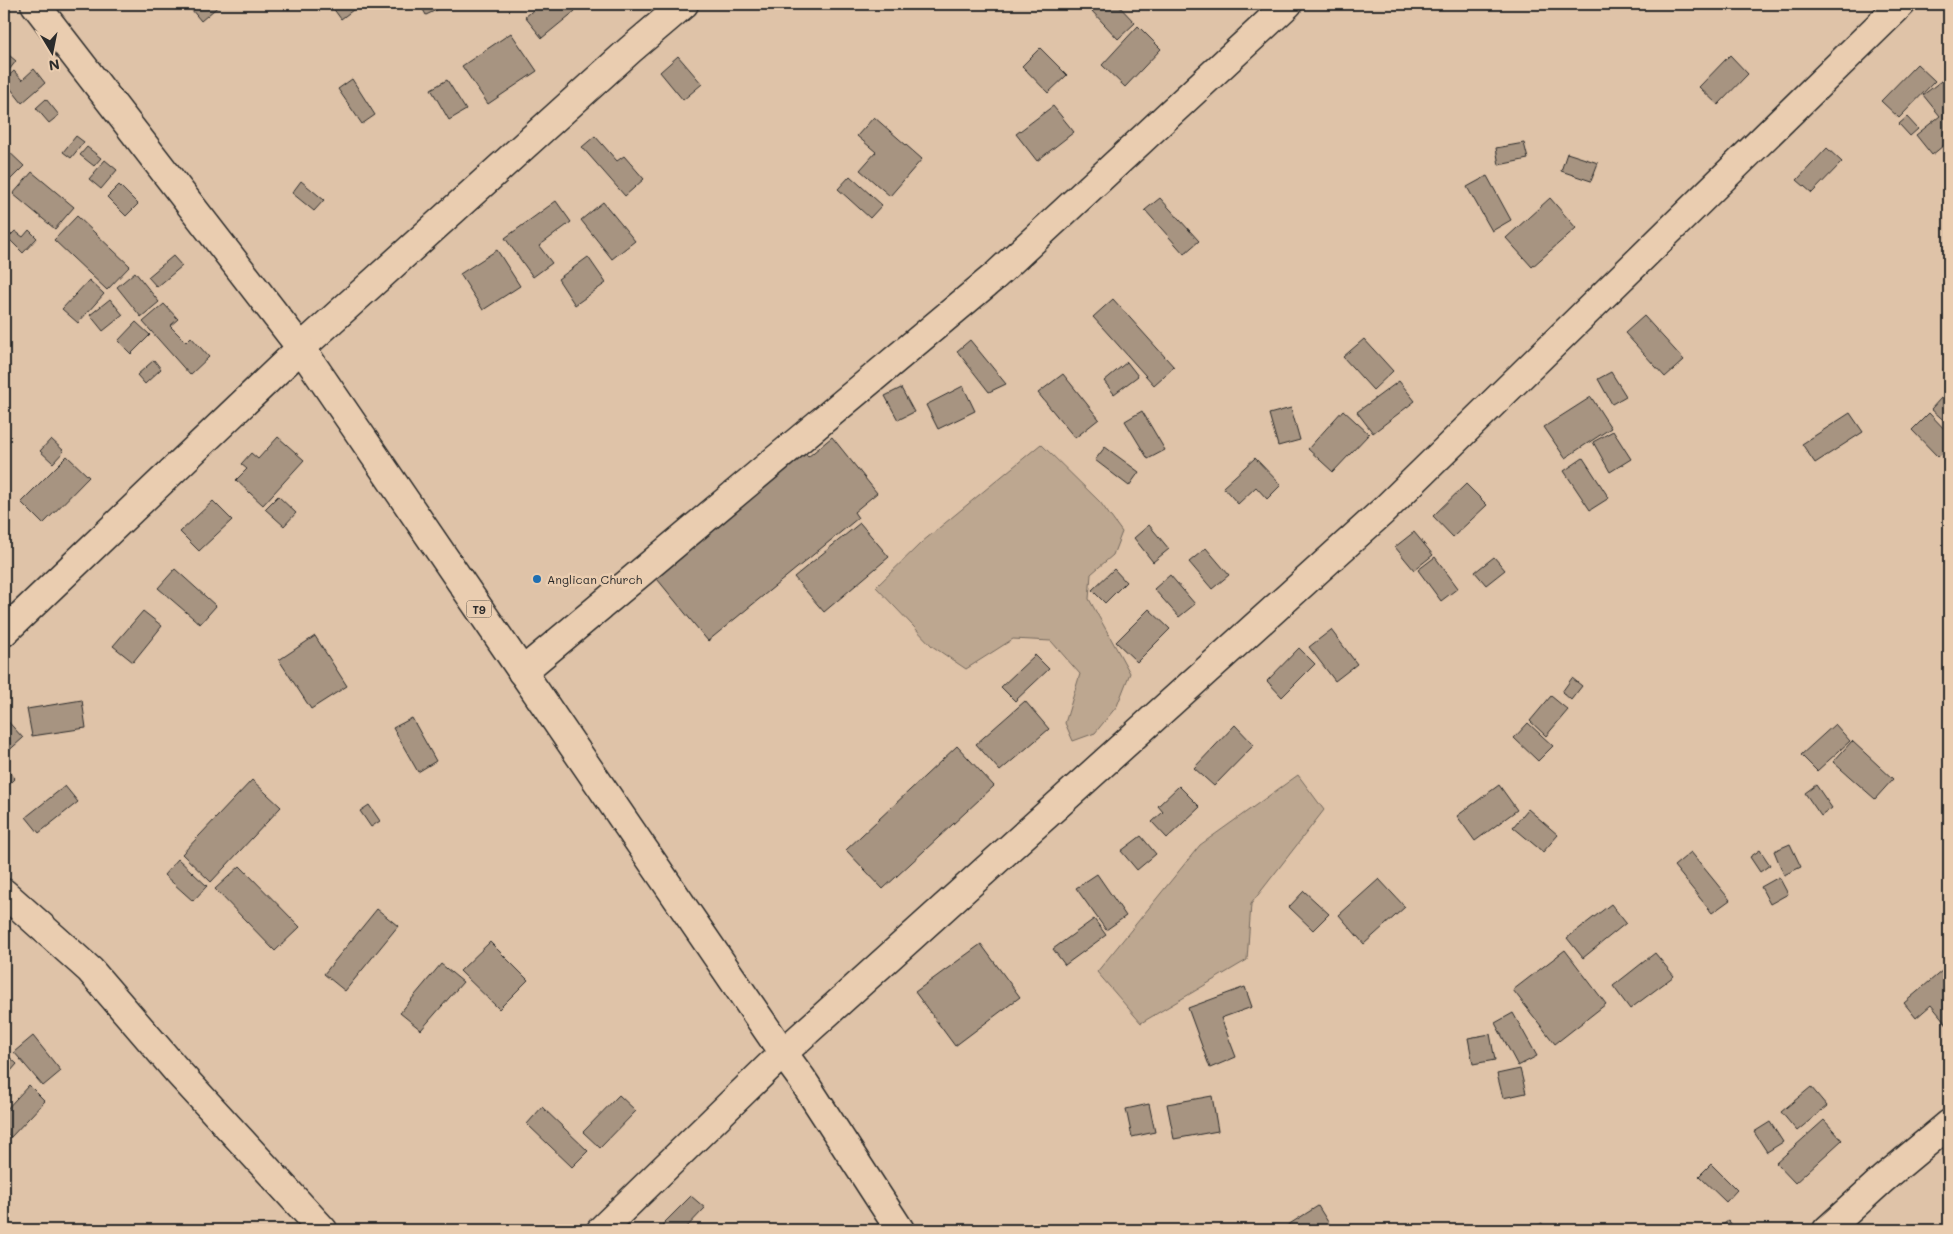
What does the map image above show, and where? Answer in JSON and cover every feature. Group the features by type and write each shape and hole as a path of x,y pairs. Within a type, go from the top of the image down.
{"main road":[{"name":"T9","path":"35,4 301,348 783,1054 802,1079 900,1230"},
{"path":"4,632 301,348 684,4"},
{"path":"522,672 996,276 1288,4"},
{"path":"601,1230 783,1054 1382,512 1901,4"},
{"path":"4,893 90,970 178,1072 323,1230"},
{"path":"1827,1230 1883,1179 1949,1124"}],"shaded area":[{"path":"1041,444 1100,502 1122,532 1113,555 1091,574 1089,599 1130,673 1117,706 1095,733 1073,741 1065,723 1080,674 1051,641 1013,639 966,669 932,646 876,587 922,542"},
{"path":"1298,775 1324,810 1251,904 1247,960 1141,1023 1097,972 1200,845"}],"building":[{"path":"187,4 221,4 201,21"},
{"path":"330,4 361,4 341,19"},
{"path":"420,4 449,4 426,15"},
{"path":"541,4 570,4 575,11 542,38 525,17"},
{"path":"1098,4 1117,4 1135,23 1118,39 1091,10"},
{"path":"1138,26 1161,49 1125,87 1102,65"},
{"path":"511,33 537,71 488,104 462,66"},
{"path":"1040,48 1067,75 1048,93 1022,66"},
{"path":"4,51 16,61 6,74 4,73"},
{"path":"1730,55 1748,74 1718,105 1699,87"},
{"path":"678,56 702,84 683,100 660,72"},
{"path":"1917,64 1935,81 1899,118 1881,101"},
{"path":"34,69 45,83 22,103 4,80 14,71 22,80"},
{"path":"1945,78 1949,84 1949,141 1932,155 1916,135 1940,116 1923,95"},
{"path":"352,79 375,115 362,124 338,89"},
{"path":"447,80 466,110 449,120 431,89"},
{"path":"46,99 59,115 49,123 36,108"},
{"path":"1053,106 1074,132 1037,161 1016,134"},
{"path":"874,117 922,159 890,196 860,170 876,152 857,136"},
{"path":"1907,117 1918,129 1910,136 1899,124"},
{"path":"76,136 84,142 71,158 63,152"},
{"path":"595,136 617,161 624,156 644,179 625,196 582,147"},
{"path":"1524,143 1528,159 1499,165 1496,148"},
{"path":"4,147 24,166 9,181 4,176"},
{"path":"87,147 101,158 94,166 80,155"},
{"path":"1827,148 1842,162 1812,193 1797,180"},
{"path":"1567,153 1598,163 1591,181 1561,171"},
{"path":"105,160 117,170 101,189 89,179"},
{"path":"32,172 74,207 55,229 13,194"},
{"path":"850,176 882,205 870,218 838,189"},
{"path":"1487,176 1511,220 1492,231 1467,187"},
{"path":"301,181 324,200 314,211 292,193"},
{"path":"119,185 138,204 126,216 107,197"},
{"path":"1160,198 1199,241 1184,254 1145,210"},
{"path":"1550,198 1576,228 1532,267 1506,238"},
{"path":"556,201 571,222 539,246 552,263 533,277 505,238"},
{"path":"603,202 635,241 612,259 581,220"},
{"path":"77,216 130,266 107,290 54,240"},
{"path":"29,230 37,238 23,253 8,238 15,231 23,237"},
{"path":"497,250 520,286 483,310 460,274"},
{"path":"173,256 182,266 157,287 148,277"},
{"path":"588,257 606,283 575,305 558,279"},
{"path":"135,272 159,302 141,317 117,287"},
{"path":"89,280 104,294 78,323 62,309"},
{"path":"110,299 123,315 103,331 90,315"},
{"path":"1113,299 1174,367 1154,385 1093,317"},
{"path":"164,304 178,319 170,326 186,342 191,337 209,357 190,375 143,322"},
{"path":"1644,316 1684,360 1665,377 1625,333"},
{"path":"136,322 150,335 131,354 118,341"},
{"path":"1364,339 1393,371 1373,390 1343,357"},
{"path":"970,340 1006,384 989,392 957,351"},
{"path":"154,360 161,369 145,384 137,375"},
{"path":"1127,362 1138,376 1114,394 1104,381"},
{"path":"1949,364 1949,376 1943,369"},
{"path":"4,365 9,368 4,375"},
{"path":"1611,372 1626,396 1612,404 1598,379"},
{"path":"1063,374 1099,419 1075,438 1038,393"},
{"path":"1399,381 1415,401 1373,433 1357,412"},
{"path":"963,386 975,411 938,429 926,405"},
{"path":"901,388 914,412 898,420 885,396"},
{"path":"1591,397 1611,428 1565,458 1544,427"},
{"path":"1941,398 1949,405 1949,425 1931,409"},
{"path":"1291,408 1300,440 1278,446 1269,414"},
{"path":"1343,410 1369,434 1333,472 1308,449"},
{"path":"1142,411 1165,450 1148,459 1125,421"},
{"path":"1850,413 1863,432 1815,463 1802,444"},
{"path":"1929,413 1949,434 1949,447 1938,457 1912,430"},
{"path":"1613,431 1631,459 1610,472 1593,442"},
{"path":"278,437 304,460 263,505 236,480 247,469 241,464 251,453 258,459"},
{"path":"832,437 877,493 854,512 858,518 708,641 653,574 803,451 808,457"},
{"path":"51,439 64,451 53,463 40,451"},
{"path":"1105,447 1139,472 1129,486 1095,460"},
{"path":"67,456 89,477 43,524 21,502"},
{"path":"1255,458 1281,485 1267,499 1256,487 1238,504 1223,487"},
{"path":"1583,458 1609,498 1590,510 1564,471"},
{"path":"1466,484 1487,505 1453,537 1433,516"},
{"path":"278,496 296,513 284,526 265,509"},
{"path":"213,501 232,520 199,551 180,532"},
{"path":"860,523 889,557 824,612 794,577"},
{"path":"1149,525 1169,549 1153,562 1134,538"},
{"path":"1414,532 1433,555 1414,570 1395,547"},
{"path":"1206,548 1229,575 1212,589 1189,562"},
{"path":"1435,557 1458,588 1441,601 1418,570"},
{"path":"1494,557 1505,570 1486,585 1475,572"},
{"path":"175,569 216,606 200,624 158,588"},
{"path":"1114,569 1126,582 1105,603 1092,590"},
{"path":"1170,575 1195,604 1179,617 1154,589"},
{"path":"1149,609 1170,629 1137,662 1116,642"},
{"path":"143,611 162,626 133,662 113,646"},
{"path":"1331,630 1357,664 1335,681 1309,647"},
{"path":"315,636 347,686 311,709 279,660"},
{"path":"1299,648 1315,664 1282,697 1267,681"},
{"path":"1035,655 1049,669 1015,701 1001,687"},
{"path":"1572,678 1582,686 1571,700 1562,692"},
{"path":"1551,696 1568,710 1546,736 1530,721"},
{"path":"82,700 86,728 32,736 27,709"},
{"path":"1025,701 1049,729 1000,771 976,744"},
{"path":"4,717 23,738 4,755"},
{"path":"412,718 436,761 418,772 393,728"},
{"path":"1528,723 1553,746 1538,761 1514,738"},
{"path":"1835,724 1850,741 1817,771 1801,755"},
{"path":"1235,725 1254,745 1214,786 1194,768"},
{"path":"1852,741 1893,779 1875,799 1833,762"},
{"path":"957,746 994,786 883,889 846,850"},
{"path":"4,766 15,778 4,789"},
{"path":"252,780 281,807 211,882 182,854"},
{"path":"1499,785 1517,810 1475,841 1457,816"},
{"path":"1816,785 1832,808 1821,816 1805,793"},
{"path":"65,786 78,802 39,833 26,817"},
{"path":"1179,786 1200,807 1167,838 1152,822 1163,812 1158,806"},
{"path":"369,805 380,821 371,827 360,811"},
{"path":"1528,809 1558,835 1543,852 1513,827"},
{"path":"1141,836 1156,854 1137,870 1121,851"},
{"path":"1790,844 1801,867 1784,875 1774,851"},
{"path":"1760,850 1770,865 1760,872 1750,857"},
{"path":"1691,852 1730,900 1712,913 1674,866"},
{"path":"178,859 207,886 193,901 164,875"},
{"path":"240,866 300,927 275,951 215,889"},
{"path":"1097,874 1126,916 1106,930 1076,888"},
{"path":"1779,877 1788,894 1770,904 1761,887"},
{"path":"1379,879 1405,907 1364,944 1339,915"},
{"path":"1304,891 1329,914 1313,930 1289,907"},
{"path":"1611,904 1626,923 1583,958 1567,938"},
{"path":"377,909 398,926 345,991 324,974"},
{"path":"4,916 10,921 4,929"},
{"path":"1094,919 1106,935 1065,965 1053,949"},
{"path":"490,942 528,980 499,1009 460,971"},
{"path":"981,944 1020,997 955,1046 915,992"},
{"path":"1565,950 1606,1004 1555,1044 1513,990"},
{"path":"1655,953 1674,976 1630,1009 1613,986"},
{"path":"441,964 463,982 421,1030 400,1013"},
{"path":"1949,965 1949,1027 1931,1005 1916,1018 1904,1003"},
{"path":"1245,987 1252,1007 1221,1018 1236,1057 1210,1068 1188,1008"},
{"path":"1513,1013 1537,1056 1518,1066 1495,1023"},
{"path":"1490,1034 1495,1060 1473,1064 1468,1038"},
{"path":"33,1036 61,1071 43,1086 14,1052"},
{"path":"4,1052 17,1064 4,1079"},
{"path":"1520,1069 1526,1093 1503,1098 1497,1074"},
{"path":"29,1085 45,1101 11,1137 4,1131 4,1112"},
{"path":"1811,1087 1827,1106 1797,1131 1781,1112"},
{"path":"619,1095 636,1111 600,1148 583,1132"},
{"path":"1212,1096 1218,1131 1174,1139 1167,1104"},
{"path":"1149,1104 1155,1132 1132,1137 1126,1109"},
{"path":"542,1107 588,1151 572,1167 527,1124"},
{"path":"1824,1120 1842,1140 1795,1183 1776,1163"},
{"path":"1770,1122 1783,1142 1767,1152 1754,1132"},
{"path":"1711,1164 1737,1190 1726,1202 1699,1176"},
{"path":"691,1196 705,1208 684,1230 657,1230"},
{"path":"1318,1206 1333,1230 1280,1230"},
{"path":"1728,1221 1735,1230 1715,1230"},
{"path":"1542,1223 1545,1230 1529,1230"}],"place":[{"name":"Anglican Church","path":"537,579"}]}
